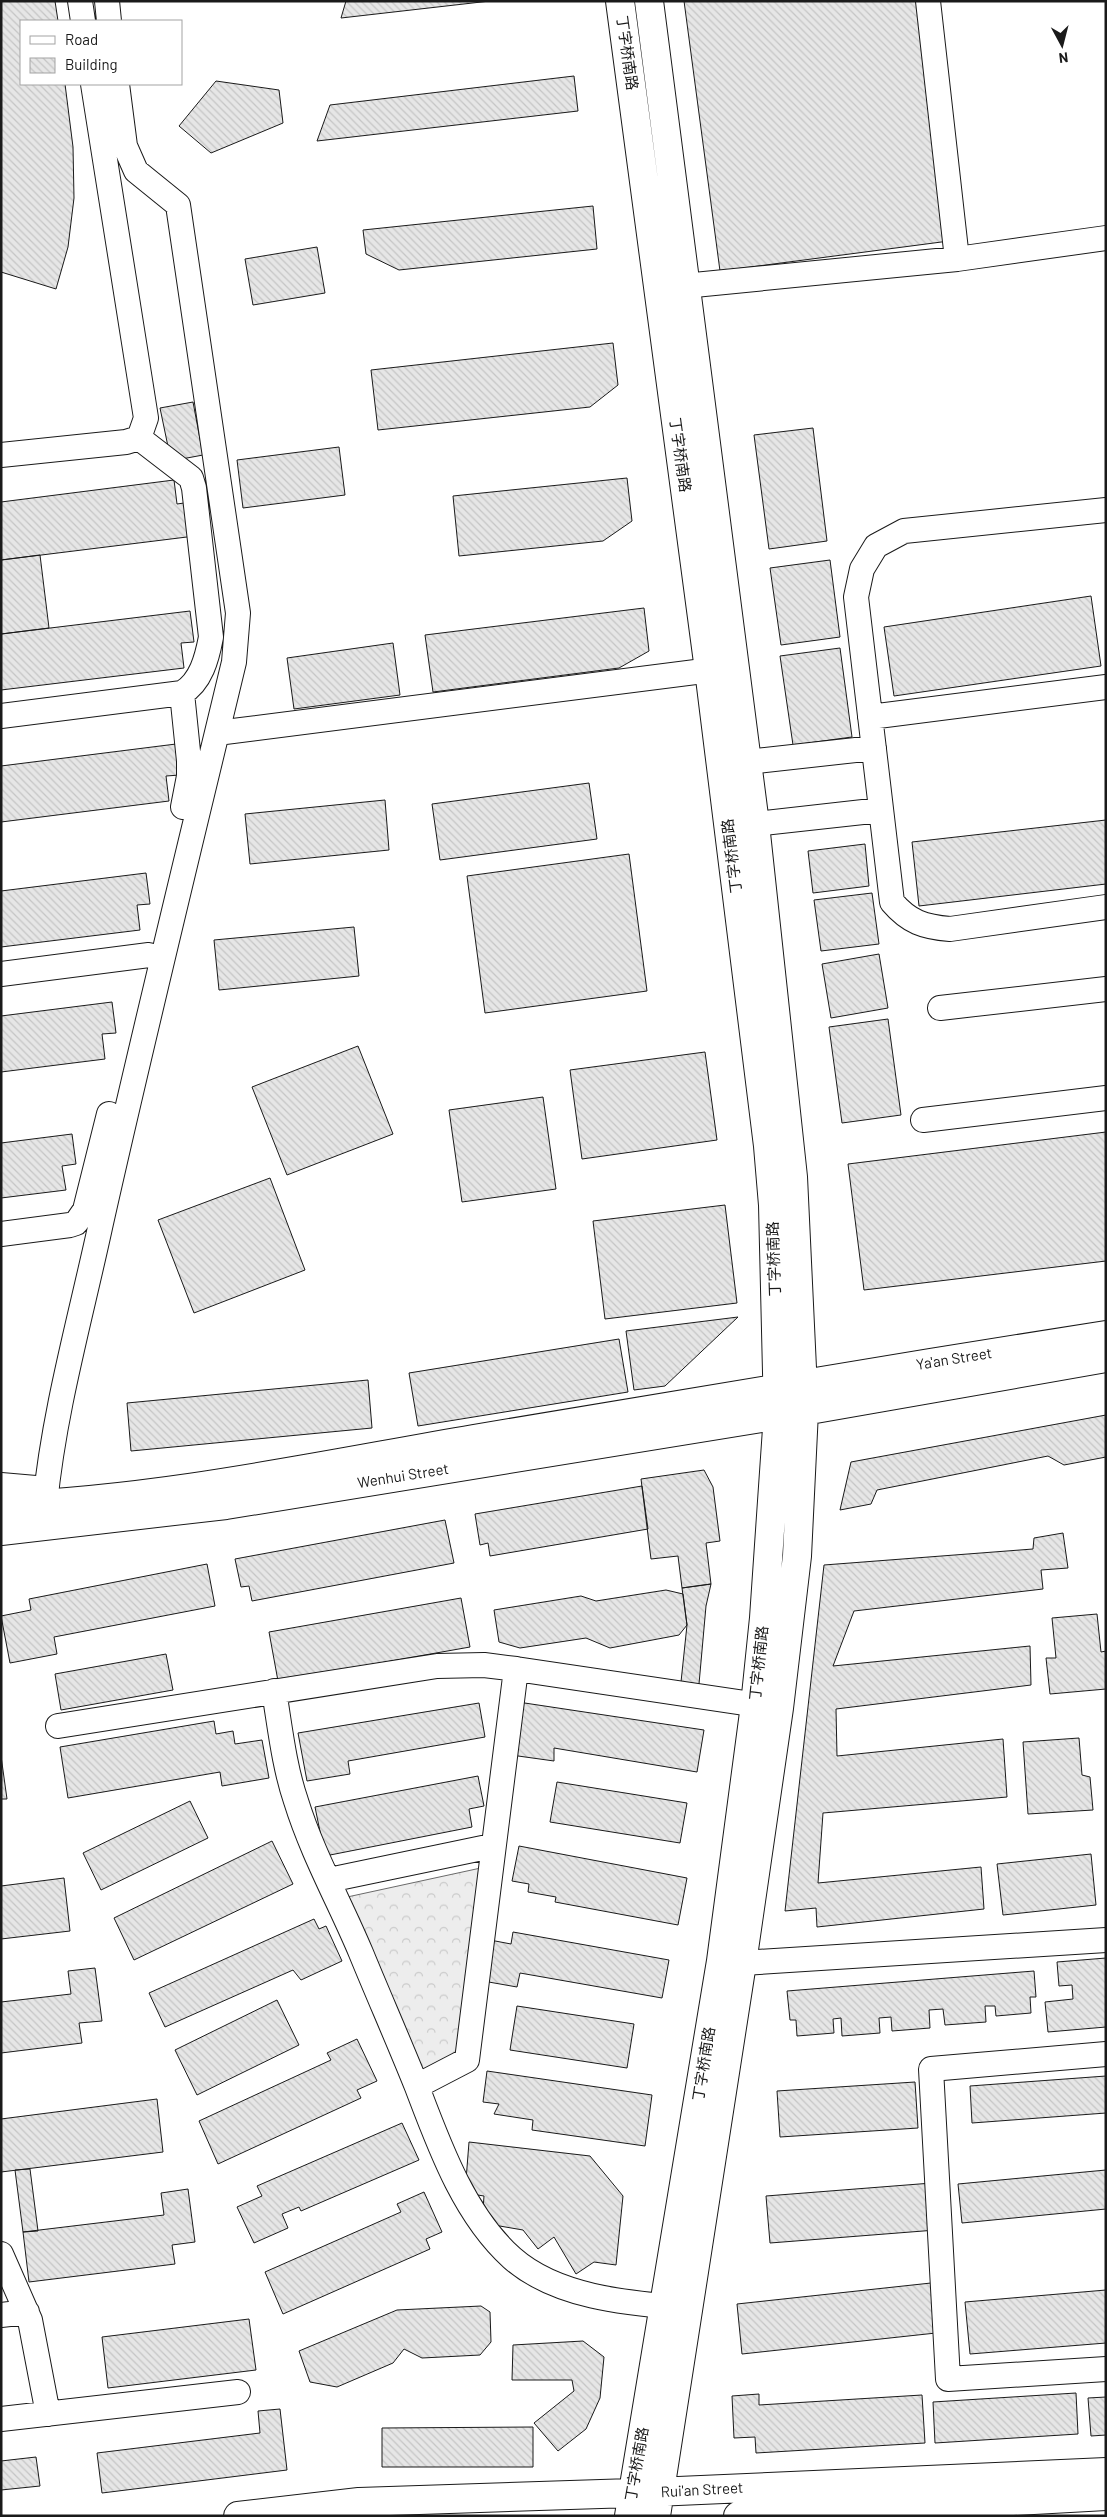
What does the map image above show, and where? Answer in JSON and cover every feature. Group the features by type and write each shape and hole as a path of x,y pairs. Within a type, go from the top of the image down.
{"main road":[{"name":"丁字桥南路","path":"620,1 722,668 747,762 755,824 793,1177 790,1385 791,1413 803,1470 797,1556 767,1707 721,1961 676,2307 658,2504"},
{"name":"丁字桥南路","path":"649,1 684,286 790,1385"},
{"name":"Ya'an Street","path":"790,1385 1106,1335"},
{"name":"Ya'an Street","path":"791,1413 1106,1358"},
{"name":"Wenhui Street","path":"1,1506 46,1496 172,1491 790,1385"},
{"name":"Wenhui Street","path":"1,1531 226,1505 791,1413"},
{"name":"丁字桥南路","path":"630,2505 676,2307 742,1963 767,1707"},
{"name":"Rui'an Street","path":"238,2516 360,2502 658,2504 1106,2472"},
{"name":"Rui'an Street","path":"738,2516 1106,2496"}],"street":[{"path":"80,1 83,20"},
{"path":"107,1 109,20"},
{"path":"928,1 957,260"},
{"path":"93,85 146,418 140,438"},
{"path":"1,1485 46,1496 64,1390 136,1066 234,662 238,613 178,205 136,171 125,146 117,85"},
{"path":"684,286 957,260 1106,238"},
{"path":"1,455 126,442 140,438"},
{"path":"1,716 182,693 189,689 197,679 208,652 211,637 194,488 191,478 140,438"},
{"path":"1106,510 904,531 876,546 862,569 856,598 892,902 915,923 930,927 950,928 1106,907"},
{"path":"217,733 722,668"},
{"path":"870,717 1106,687"},
{"path":"1,1234 70,1225 81,1218 85,1210 149,955 190,776 182,693"},
{"path":"747,762 874,748"},
{"path":"755,824 881,810"},
{"path":"1,974 149,955"},
{"path":"940,1008 1106,989"},
{"path":"923,1120 1106,1098"},
{"path":"58,1726 437,1666 477,1665 516,1669 767,1707"},
{"path":"416,2086 467,2060 492,1846 516,1669"},
{"path":"274,1691 296,1801 416,2086 436,2140 459,2186 490,2235 512,2258 527,2269 563,2287 585,2294 676,2307"},
{"path":"329,1880 492,1846"},
{"path":"742,1963 1106,1940"},
{"path":"1106,2054 931,2069 948,2379 1106,2369"},
{"path":"1,2254 26,2312 48,2414"},
{"path":"1,2315 26,2312"},
{"path":"1,2419 238,2392"}],"green space":[{"path":"490,1866 467,2060 417,2086 338,1899"}],"building":[{"path":"1,1 55,1 58,20 20,20 20,85 65,85 73,147 74,198 68,247 56,289 1,272"},
{"path":"346,1 490,1 341,18"},
{"path":"684,1 917,1 949,241 720,271"},
{"path":"574,76 578,111 317,141 330,105"},
{"path":"216,81 279,90 283,123 211,153 179,126"},
{"path":"593,206 597,249 399,270 366,254 363,230"},
{"path":"317,247 325,293 253,305 245,259"},
{"path":"613,343 618,385 590,407 378,430 371,370"},
{"path":"193,402 203,455 171,461 160,408"},
{"path":"813,428 827,541 769,549 754,435"},
{"path":"339,447 345,495 243,508 237,460"},
{"path":"627,478 632,521 603,541 459,556 453,496"},
{"path":"174,480 177,504 191,502 195,536 1,560 1,502"},
{"path":"40,555 49,628 1,634 1,560"},
{"path":"830,560 840,637 781,645 770,568"},
{"path":"1091,596 1101,666 894,696 884,627"},
{"path":"644,608 649,651 619,668 433,692 425,635"},
{"path":"190,611 194,642 181,643 184,668 1,690 1,634"},
{"path":"393,643 400,695 294,709 287,658"},
{"path":"840,648 852,737 793,745 780,656"},
{"path":"176,744 180,775 166,776 169,801 1,822 1,766"},
{"path":"589,783 597,839 440,860 432,804"},
{"path":"385,800 389,850 250,864 245,814"},
{"path":"1106,820 1106,884 919,906 912,842"},
{"path":"865,844 869,886 813,893 808,851"},
{"path":"629,854 647,991 485,1013 467,876"},
{"path":"146,873 150,904 137,905 140,930 1,947 1,891"},
{"path":"872,893 879,944 821,951 814,900"},
{"path":"354,927 359,976 219,990 214,940"},
{"path":"879,954 888,1008 831,1018 822,964"},
{"path":"112,1002 116,1033 102,1034 105,1059 1,1072 1,1016"},
{"path":"888,1019 901,1115 842,1123 829,1027"},
{"path":"358,1046 393,1134 287,1175 252,1087"},
{"path":"705,1052 717,1140 582,1159 570,1070"},
{"path":"543,1097 556,1189 462,1202 449,1110"},
{"path":"1106,1132 1106,1261 864,1290 848,1164"},
{"path":"72,1134 76,1164 62,1166 66,1190 1,1198 1,1143"},
{"path":"270,1178 305,1270 194,1313 158,1220"},
{"path":"725,1205 737,1303 605,1319 593,1221"},
{"path":"738,1317 665,1386 634,1390 626,1331"},
{"path":"619,1339 628,1392 418,1426 409,1373"},
{"path":"368,1380 372,1428 131,1451 127,1403"},
{"path":"1106,1415 1106,1457 1064,1465 1048,1456 877,1490 871,1504 840,1510 851,1462"},
{"path":"704,1470 713,1487 720,1541 706,1543 711,1584 682,1588 678,1556 651,1559 641,1479"},
{"path":"642,1486 648,1529 490,1556 488,1543 480,1545 475,1514"},
{"path":"445,1520 454,1563 252,1601 249,1586 241,1587 235,1559"},
{"path":"1063,1533 1068,1568 1041,1570 1043,1589 854,1611 833,1666 1030,1646 1031,1685 836,1709 837,1756 1003,1739 1007,1797 823,1813 818,1883 981,1867 984,1909 817,1927 816,1908 785,1911 824,1565 1033,1549 1034,1538"},
{"path":"207,1564 215,1606 54,1637 57,1654 10,1663 1,1616 31,1610 29,1599"},
{"path":"711,1584 706,1606 699,1684 681,1682 687,1625 682,1588"},
{"path":"666,1590 683,1594 687,1625 679,1635 610,1648 586,1638 520,1648 499,1642 494,1610 581,1596 596,1601"},
{"path":"461,1598 470,1647 278,1681 269,1632"},
{"path":"1097,1614 1101,1652 1106,1651 1106,1689 1050,1694 1046,1658 1056,1658 1052,1618"},
{"path":"166,1654 173,1690 61,1710 55,1674"},
{"path":"518,1702 704,1730 697,1772 554,1748 554,1761 511,1755"},
{"path":"479,1703 485,1737 348,1761 350,1774 307,1781 298,1733"},
{"path":"214,1721 216,1734 233,1731 235,1744 262,1740 269,1778 222,1786 220,1772 68,1798 60,1747"},
{"path":"1079,1738 1082,1775 1090,1777 1093,1810 1028,1814 1023,1742"},
{"path":"1,1756 7,1799 1,1799"},
{"path":"478,1776 484,1806 469,1809 472,1827 325,1856 315,1807"},
{"path":"557,1782 687,1803 680,1843 550,1822"},
{"path":"190,1801 208,1838 101,1890 83,1853"},
{"path":"272,1841 293,1884 134,1960 114,1918"},
{"path":"519,1846 687,1878 678,1925 555,1902 556,1897 528,1892 529,1884 512,1881"},
{"path":"1091,1854 1096,1905 1003,1915 997,1864"},
{"path":"64,1878 70,1931 1,1939 1,1886"},
{"path":"314,1919 319,1929 326,1926 342,1961 301,1980 293,1970 165,2027 149,1993"},
{"path":"513,1932 669,1960 662,1998 520,1973 517,1987 483,1981 490,1940 511,1944"},
{"path":"1106,1958 1106,2027 1048,2032 1045,2002 1073,1999 1072,1985 1059,1986 1057,1962"},
{"path":"95,1968 102,2021 79,2023 82,2043 1,2053 1,2002 71,1994 68,1971"},
{"path":"1034,1971 1036,1997 1030,1997 1031,2013 996,2016 995,2006 985,2006 986,2022 945,2025 943,2009 929,2010 930,2028 892,2031 891,2017 879,2018 880,2033 842,2036 841,2018 833,2019 834,2033 797,2036 796,2020 790,2020 787,1991"},
{"path":"277,2000 299,2045 197,2095 175,2050"},
{"path":"517,2006 634,2024 627,2068 510,2050"},
{"path":"357,2039 377,2081 357,2090 361,2098 218,2164 199,2121 331,2060 327,2053"},
{"path":"487,2071 652,2095 645,2146 532,2130 533,2120 494,2114 499,2104 483,2102"},
{"path":"1106,2076 1106,2113 972,2123 970,2086"},
{"path":"915,2082 918,2128 780,2137 777,2091"},
{"path":"157,2099 163,2152 1,2172 1,2119"},
{"path":"402,2123 419,2160 301,2211 299,2207 282,2214 288,2228 254,2243 237,2207 262,2196 257,2186"},
{"path":"469,2142 590,2156 623,2196 616,2265 594,2262 576,2274 554,2237 538,2249 523,2230 482,2223 484,2196 465,2193"},
{"path":"30,2169 38,2231 23,2232 15,2170"},
{"path":"1106,2170 1106,2209 962,2223 958,2184"},
{"path":"932,2183 936,2230 770,2243 766,2196"},
{"path":"188,2189 195,2242 172,2245 175,2264 29,2282 23,2232 164,2215 161,2193"},
{"path":"424,2192 442,2232 426,2239 430,2249 283,2314 265,2272 401,2212 397,2204"},
{"path":"931,2283 936,2333 742,2354 737,2304"},
{"path":"1106,2290 1106,2343 970,2354 965,2302"},
{"path":"481,2306 490,2312 491,2342 480,2355 422,2358 404,2349 393,2363 337,2387 310,2382 299,2351 397,2310"},
{"path":"249,2319 256,2370 108,2388 102,2337"},
{"path":"583,2341 604,2357 600,2398 586,2429 558,2451 534,2423 574,2391 572,2380 512,2380 513,2345"},
{"path":"1076,2393 1078,2434 935,2443 933,2402"},
{"path":"759,2394 759,2405 922,2395 925,2443 756,2453 755,2437 734,2438 732,2396"},
{"path":"1106,2397 1106,2435 1091,2436 1088,2398"},
{"path":"280,2409 287,2470 102,2493 97,2453 260,2433 258,2411"},
{"path":"533,2427 533,2467 382,2467 382,2428"},
{"path":"36,2457 40,2486 1,2490 1,2461"}]}
